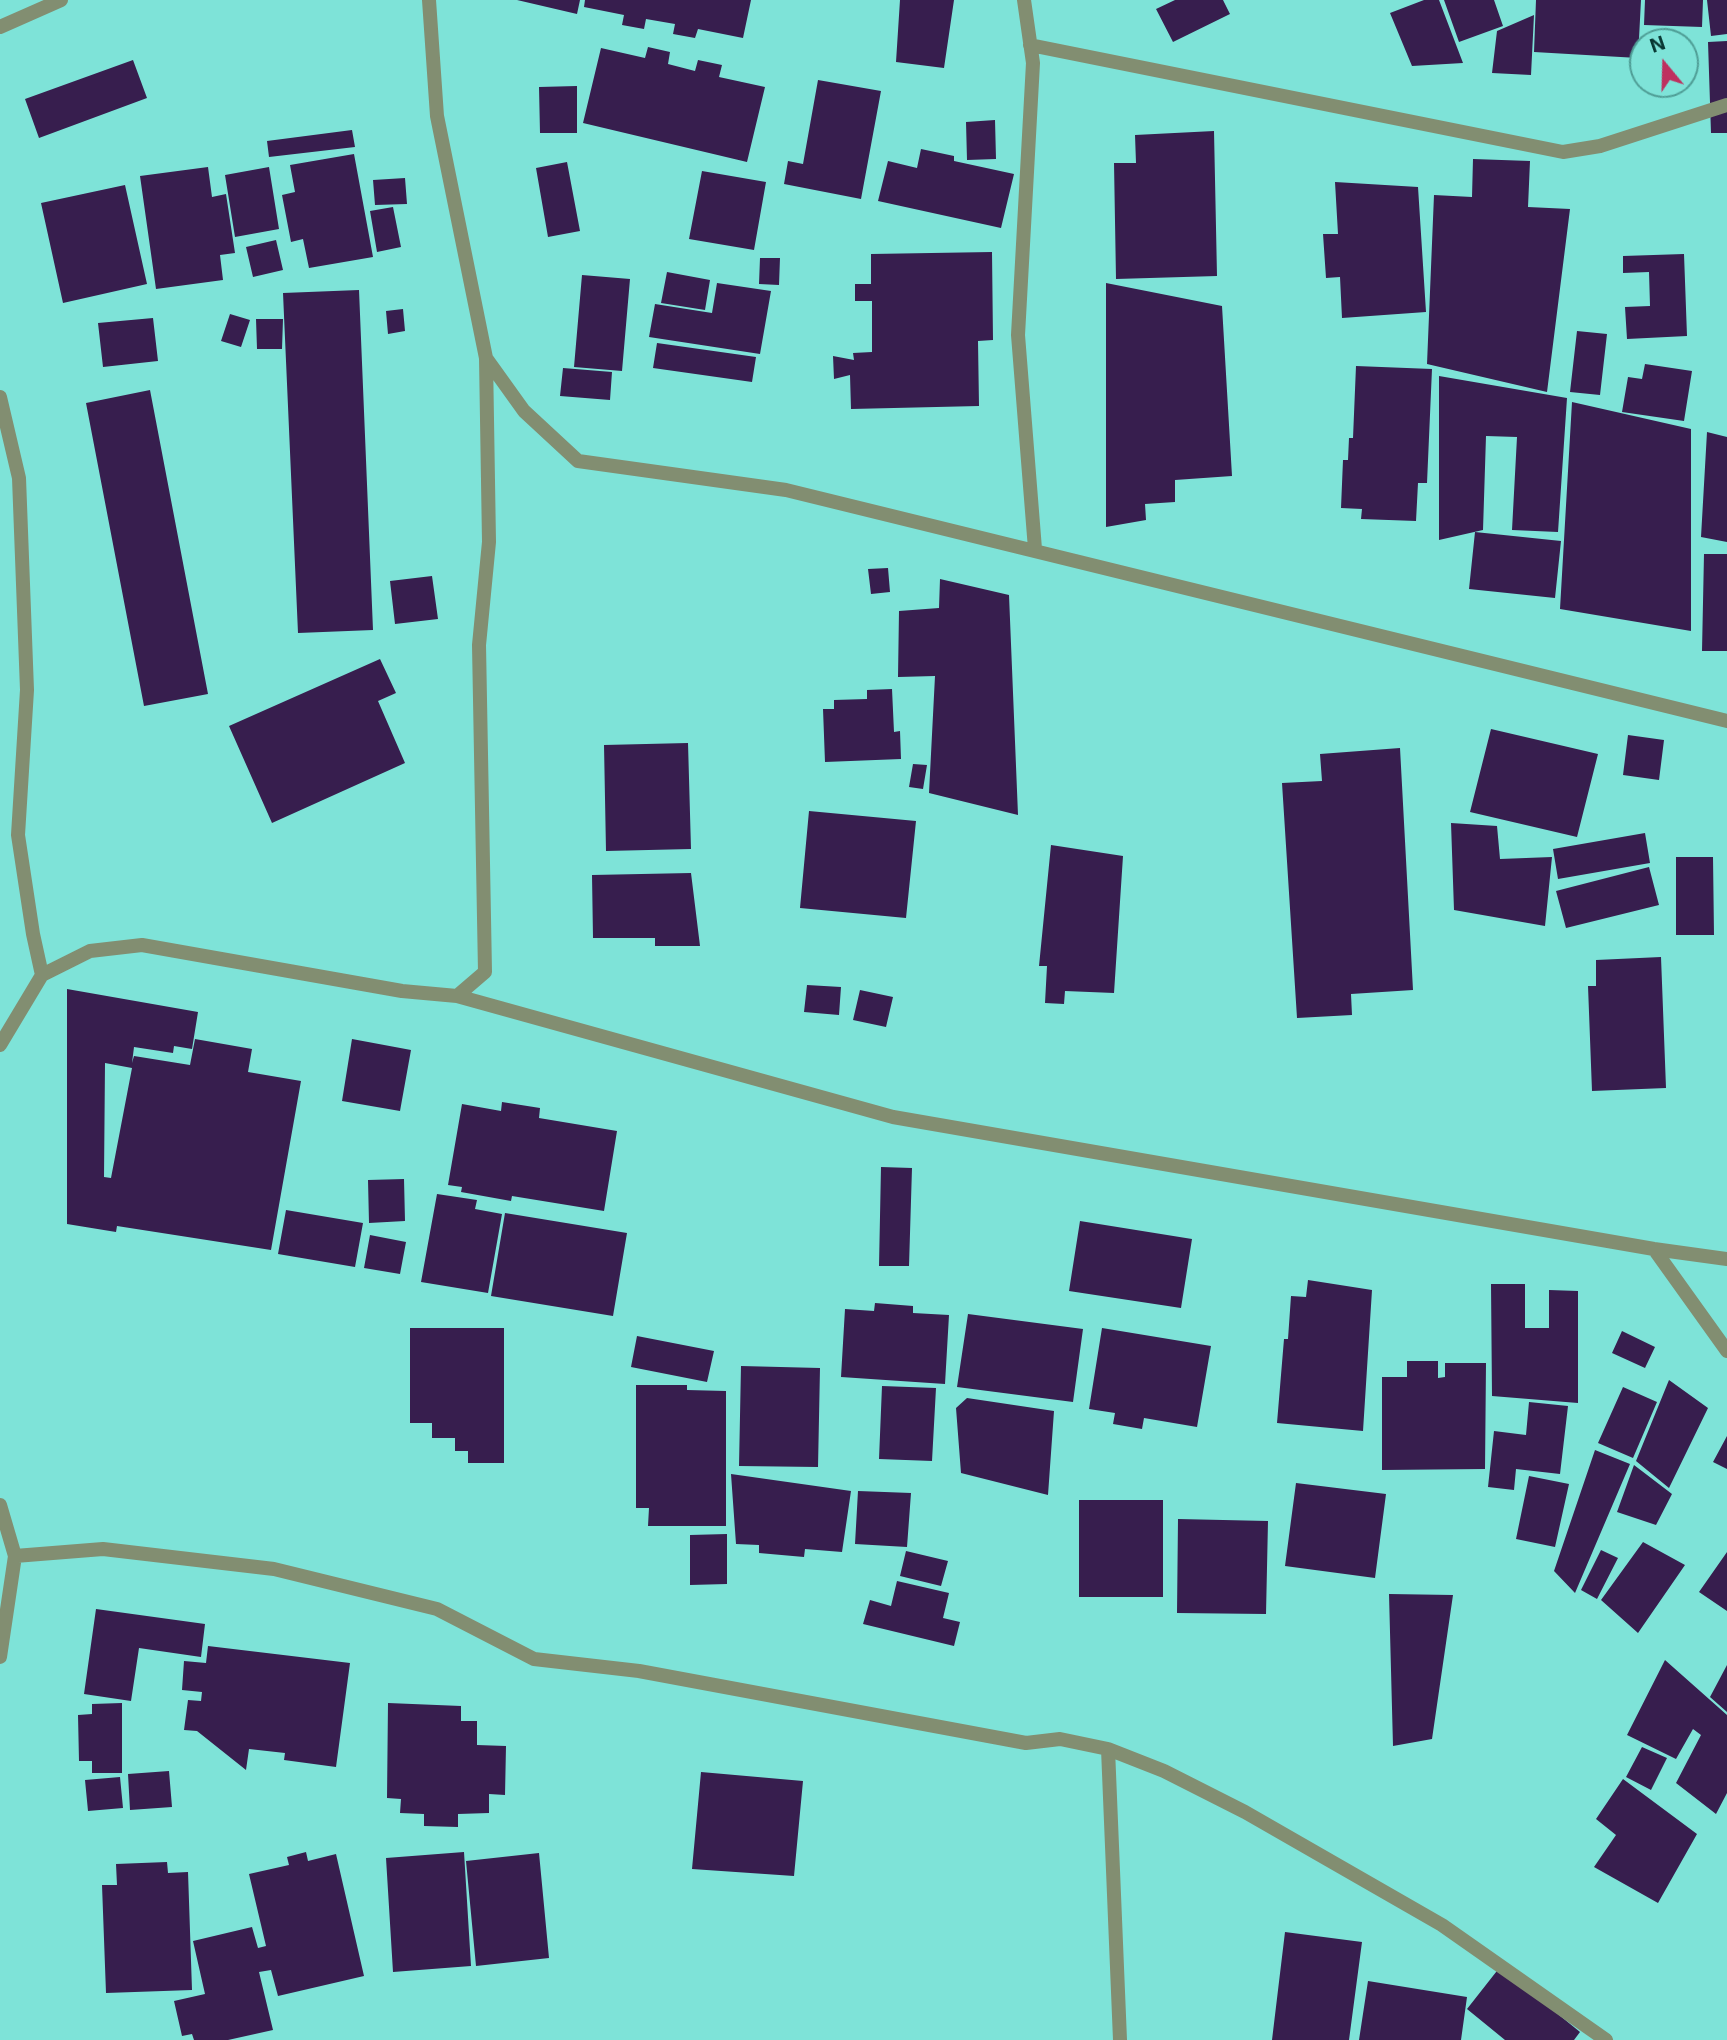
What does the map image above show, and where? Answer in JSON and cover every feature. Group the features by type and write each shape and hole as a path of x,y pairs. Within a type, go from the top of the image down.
{"street":[{"path":"0,27 61,0"},
{"path":"429,0 437,116 486,358 489,542 479,645 485,972 457,996"},
{"path":"1024,0 1033,63 1018,335 1035,549"},
{"path":"1030,45 1563,152 1600,146 1727,105"},
{"path":"486,358 524,411 578,461 786,491 1035,549 1727,722"},
{"path":"0,397 19,491 27,690 18,835 42,975"},
{"path":"0,1045 42,975 90,951 142,946 402,991 457,996 893,1117 1654,1249 1727,1259"},
{"path":"1654,1249 1727,1352"},
{"path":"0,1505 15,1556 0,1657"},
{"path":"15,1556 103,1549 274,1569 437,1609 534,1660 639,1671 1026,1743 1060,1739 1108,1749 1164,1771 1245,1812 1442,1925 1606,2040"},
{"path":"1108,1749 1120,2040"}],"building":[{"path":"517,0 580,0 577,14"},
{"path":"585,0 751,0 743,38 698,29 695,38 673,34 675,24 646,19 644,29 622,25 624,15 584,7"},
{"path":"900,0 954,0 944,68 896,62"},
{"path":"1175,0 1223,0 1230,14 1173,42 1156,9"},
{"path":"1424,0 1439,0 1463,63 1412,66 1390,13"},
{"path":"1444,0 1494,0 1503,26 1459,42"},
{"path":"1536,0 1641,0 1640,28 1629,28 1629,57 1534,52"},
{"path":"1645,0 1703,0 1702,27 1644,25"},
{"path":"1707,0 1727,0 1727,34 1711,36"},
{"path":"1534,15 1531,75 1492,73 1497,31"},
{"path":"1727,41 1727,133 1711,133 1708,42"},
{"path":"648,47 670,52 668,64 695,71 698,60 722,65 719,77 765,87 747,162 583,123 601,48 645,58"},
{"path":"133,60 147,98 39,138 25,99"},
{"path":"818,80 881,91 861,199 784,184 788,161 803,164"},
{"path":"577,86 577,133 540,133 539,87"},
{"path":"995,120 996,159 967,160 966,122"},
{"path":"352,130 355,147 269,157 267,141"},
{"path":"1214,131 1217,276 1116,279 1114,163 1136,163 1135,135"},
{"path":"921,149 954,156 954,161 1014,174 1001,228 878,201 888,161 917,168"},
{"path":"354,154 373,257 309,268 303,239 291,242 282,195 295,192 290,165"},
{"path":"1473,159 1530,161 1528,207 1570,209 1547,392 1427,364 1434,195 1472,197"},
{"path":"567,162 580,231 548,237 536,168"},
{"path":"208,167 212,197 226,194 235,253 220,255 223,280 156,289 140,176"},
{"path":"269,167 279,229 235,237 225,175"},
{"path":"702,171 766,182 754,250 689,239"},
{"path":"405,178 407,204 375,205 373,180"},
{"path":"1335,182 1418,187 1426,312 1342,318 1340,277 1326,278 1323,234 1338,234"},
{"path":"125,185 147,284 63,303 41,203"},
{"path":"393,207 401,247 377,252 370,211"},
{"path":"276,240 283,270 253,277 246,247"},
{"path":"992,252 993,340 978,341 979,406 851,409 850,375 834,379 833,356 854,360 853,353 872,352 872,301 855,301 855,284 871,284 871,254"},
{"path":"1684,254 1687,336 1627,339 1625,307 1650,306 1649,272 1623,273 1623,256"},
{"path":"760,258 780,258 779,285 759,284"},
{"path":"667,272 710,280 705,310 661,303"},
{"path":"582,275 630,279 622,371 574,367"},
{"path":"717,283 771,291 760,354 649,337 655,304 712,313"},
{"path":"1106,283 1222,306 1232,476 1175,480 1175,502 1145,504 1146,520 1106,527"},
{"path":"359,290 373,630 298,633 283,293"},
{"path":"403,309 405,331 388,334 386,311"},
{"path":"230,314 250,320 241,347 221,341"},
{"path":"153,318 158,361 103,367 98,323"},
{"path":"256,319 283,319 282,349 257,349"},
{"path":"1577,331 1607,334 1600,395 1570,392"},
{"path":"657,343 756,357 752,382 653,368"},
{"path":"1645,364 1692,371 1684,421 1622,412 1628,377 1642,379"},
{"path":"1356,366 1432,369 1427,483 1418,483 1416,521 1361,519 1362,509 1341,508 1343,460 1348,460 1349,438 1353,438"},
{"path":"563,368 612,372 610,400 560,396"},
{"path":"1439,376 1567,398 1558,532 1512,530 1517,437 1486,436 1483,530 1439,540"},
{"path":"150,390 208,694 144,706 86,403"},
{"path":"1572,402 1691,429 1691,631 1560,609"},
{"path":"1707,432 1727,437 1727,542 1701,537"},
{"path":"1475,532 1561,541 1555,598 1469,589"},
{"path":"1704,554 1727,554 1727,651 1702,651"},
{"path":"888,568 890,592 871,594 868,569"},
{"path":"432,576 438,619 395,624 390,581"},
{"path":"940,579 1009,595 1018,815 929,793 935,676 898,677 899,611 939,608"},
{"path":"380,659 396,693 378,701 405,763 272,823 229,726"},
{"path":"892,689 894,732 900,731 901,759 825,762 823,709 834,709 834,700 867,699 867,690"},
{"path":"1491,729 1598,754 1577,837 1470,812"},
{"path":"1628,735 1664,740 1659,780 1623,775"},
{"path":"688,743 691,849 606,851 604,745"},
{"path":"1400,748 1413,990 1351,994 1352,1015 1297,1018 1282,783 1322,781 1320,754"},
{"path":"913,764 927,765 923,789 909,787"},
{"path":"809,811 916,821 906,918 800,908"},
{"path":"1451,823 1497,826 1500,859 1552,857 1545,926 1454,910"},
{"path":"1645,833 1650,863 1558,879 1553,849"},
{"path":"1051,845 1123,856 1114,993 1065,991 1064,1004 1045,1003 1047,966 1039,966"},
{"path":"1676,857 1713,857 1714,935 1676,935"},
{"path":"1649,867 1659,905 1566,928 1556,891"},
{"path":"691,873 700,946 655,946 655,938 593,938 592,875"},
{"path":"1661,957 1666,1088 1592,1091 1588,986 1596,986 1596,960"},
{"path":"807,985 841,987 839,1015 804,1012"},
{"path":"67,989 198,1012 192,1049 174,1046 173,1053 134,1047 132,1063 134,1056 190,1065 195,1039 252,1049 248,1072 301,1081 271,1250 117,1226 116,1232 67,1224","holes":["105,1063 132,1068 111,1178 104,1177"]},
{"path":"860,990 893,997 886,1027 853,1020"},
{"path":"352,1039 411,1050 400,1111 342,1101"},
{"path":"502,1102 540,1108 539,1118 617,1131 604,1211 512,1196 511,1201 461,1192 462,1187 448,1185 462,1104 501,1111"},
{"path":"881,1167 912,1168 909,1266 879,1266"},
{"path":"404,1179 405,1221 369,1223 368,1180"},
{"path":"437,1194 477,1200 475,1209 502,1214 488,1293 421,1282"},
{"path":"286,1210 363,1223 355,1267 278,1254"},
{"path":"505,1213 627,1233 613,1316 491,1296"},
{"path":"1080,1221 1192,1239 1181,1308 1069,1291"},
{"path":"370,1235 406,1242 400,1274 364,1268"},
{"path":"1308,1280 1372,1290 1363,1431 1277,1423 1284,1339 1288,1339 1291,1296 1306,1297"},
{"path":"1491,1284 1525,1284 1525,1328 1549,1328 1549,1290 1578,1291 1578,1403 1492,1396"},
{"path":"875,1303 913,1306 913,1313 949,1315 945,1384 841,1377 845,1309 874,1311"},
{"path":"968,1314 1083,1329 1073,1402 957,1387"},
{"path":"410,1328 504,1328 504,1463 468,1463 468,1451 455,1451 455,1438 432,1438 432,1423 410,1423"},
{"path":"1102,1328 1211,1346 1197,1427 1144,1418 1142,1429 1113,1424 1115,1413 1089,1409"},
{"path":"1622,1331 1655,1347 1645,1368 1612,1353"},
{"path":"637,1336 714,1351 707,1382 631,1367"},
{"path":"1407,1361 1438,1361 1438,1378 1445,1377 1445,1363 1486,1363 1485,1469 1382,1470 1382,1377 1407,1377"},
{"path":"741,1366 820,1368 818,1467 739,1466"},
{"path":"1669,1380 1708,1408 1669,1488 1636,1461"},
{"path":"636,1385 687,1385 687,1390 726,1391 726,1526 648,1526 649,1508 636,1508"},
{"path":"882,1386 936,1388 932,1461 879,1459"},
{"path":"1623,1387 1657,1402 1633,1458 1598,1443"},
{"path":"967,1398 1054,1411 1048,1495 961,1473 956,1408"},
{"path":"1529,1402 1568,1406 1560,1474 1516,1469 1514,1490 1488,1487 1494,1431 1526,1435"},
{"path":"1727,1436 1727,1469 1713,1462"},
{"path":"1595,1450 1630,1464 1575,1593 1554,1571"},
{"path":"1634,1465 1672,1494 1656,1525 1617,1512"},
{"path":"731,1474 851,1491 842,1552 805,1549 804,1557 759,1553 759,1545 736,1544"},
{"path":"1529,1476 1569,1484 1555,1547 1516,1539"},
{"path":"1296,1483 1386,1494 1375,1578 1285,1566"},
{"path":"858,1491 911,1493 907,1547 855,1544"},
{"path":"1079,1500 1163,1500 1163,1597 1079,1597"},
{"path":"1178,1519 1268,1521 1266,1614 1177,1613"},
{"path":"727,1534 727,1584 690,1585 690,1535"},
{"path":"1643,1542 1685,1565 1638,1633 1601,1600"},
{"path":"1601,1550 1618,1558 1597,1599 1581,1590"},
{"path":"906,1551 948,1561 941,1586 900,1576"},
{"path":"1727,1552 1727,1611 1699,1592"},
{"path":"897,1581 949,1593 943,1618 960,1622 954,1646 863,1624 870,1600 891,1606"},
{"path":"1389,1594 1453,1595 1432,1739 1393,1746"},
{"path":"96,1609 205,1624 201,1657 139,1648 131,1701 84,1694"},
{"path":"208,1646 350,1663 336,1767 284,1760 285,1753 249,1749 246,1770 197,1731 184,1730 188,1700 201,1701 202,1692 182,1690 184,1661 206,1663"},
{"path":"1665,1660 1727,1715 1727,1793 1716,1814 1676,1783 1701,1735 1693,1729 1676,1759 1627,1735"},
{"path":"1727,1665 1727,1712 1710,1697"},
{"path":"122,1703 122,1773 92,1773 92,1761 79,1761 78,1715 92,1714 92,1704"},
{"path":"388,1703 461,1706 461,1721 477,1721 477,1745 506,1746 505,1795 489,1794 489,1813 458,1814 458,1827 424,1826 424,1814 400,1813 401,1799 387,1798"},
{"path":"1642,1747 1667,1758 1651,1790 1626,1777"},
{"path":"169,1771 172,1807 130,1810 128,1774"},
{"path":"701,1772 803,1781 794,1876 692,1869"},
{"path":"120,1777 123,1808 88,1811 85,1780"},
{"path":"1623,1779 1697,1834 1658,1903 1594,1867 1616,1835 1596,1819"},
{"path":"306,1852 308,1861 336,1854 364,1976 278,1996 271,1970 259,1972 273,2030 228,2040 194,2040 192,2034 182,2036 174,2001 205,1994 193,1941 252,1927 258,1948 266,1946 249,1874 289,1865 287,1857"},
{"path":"464,1852 471,1966 393,1972 386,1858"},
{"path":"539,1853 549,1958 476,1966 466,1861"},
{"path":"167,1862 168,1873 188,1872 192,1990 106,1993 102,1885 117,1885 116,1864"},
{"path":"1285,1932 1362,1942 1349,2040 1272,2040"},
{"path":"1500,1967 1580,2032 1574,2040 1505,2040 1467,2009"},
{"path":"1368,1981 1467,1997 1461,2040 1359,2040"}]}
